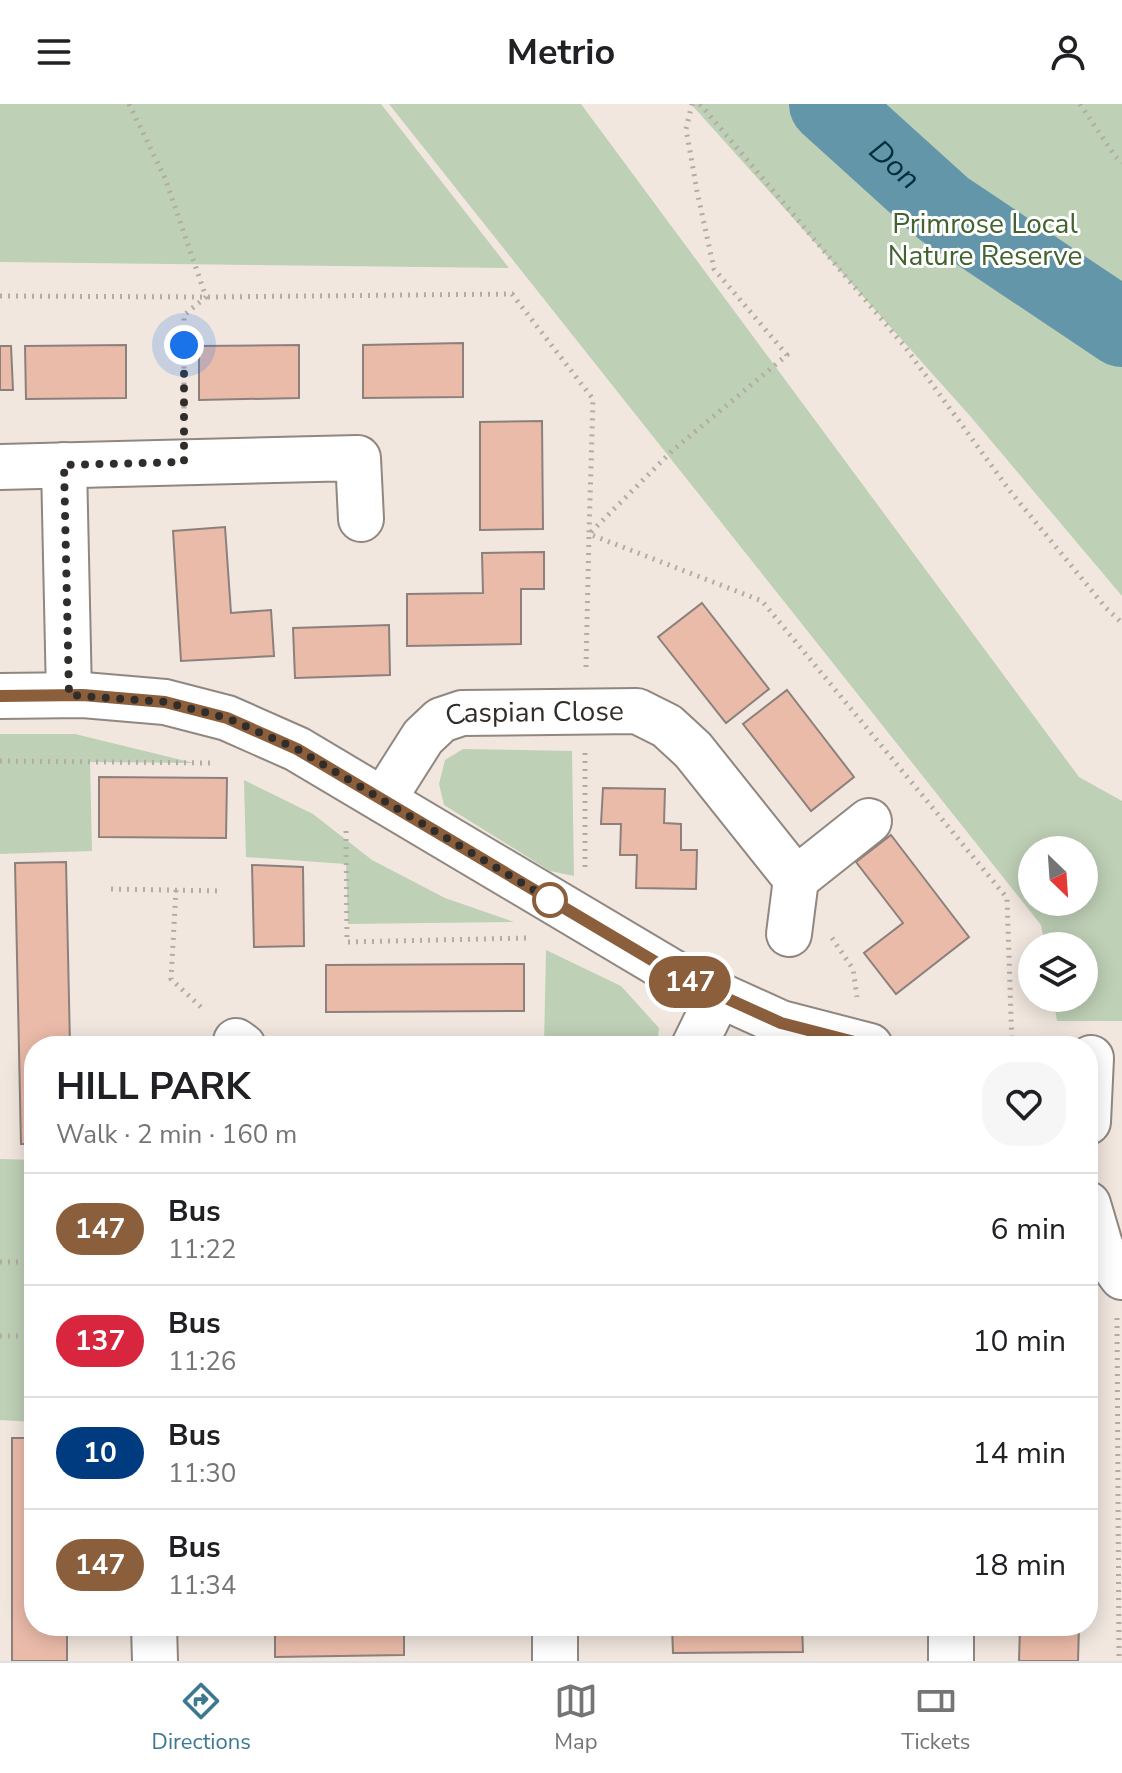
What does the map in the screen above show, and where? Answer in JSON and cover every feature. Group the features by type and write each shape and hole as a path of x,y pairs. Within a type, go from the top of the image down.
{"street":[{"path":"0,467 358,458 361,519"},
{"path":"64,465 69,695"},
{"path":"0,696 69,695 165,702 227,718 297,749 684,979 781,1023 831,1036"},
{"name":"Caspian Close","path":"383,800 423,737 441,720 462,713 637,711 667,726 693,750 796,884"},
{"path":"789,934 796,884 869,821"},
{"path":"699,1036 719,995"},
{"path":"1098,1238 1101,1248 1119,1273"},
{"path":"154,1636 155,1661"},
{"path":"555,1636 555,1661"},
{"path":"951,1636 951,1661"}],"path":[{"path":"129,104 165,178 206,297"},
{"path":"589,534 673,450 787,355 714,269 686,129 692,104"},
{"path":"700,104 905,347 1010,491 1106,608 1122,623"},
{"path":"1080,104 1122,163"},
{"path":"0,296 512,294 593,399 585,712 585,920"},
{"path":"184,462 184,315 206,297"},
{"path":"589,534 762,601 1007,898 1012,1036"},
{"path":"0,761 225,763"},
{"path":"346,778 347,942 534,938"},
{"path":"796,884 853,969 861,1036"},
{"path":"111,889 223,891"},
{"path":"176,890 171,979 232,1036"},
{"path":"0,1262 24,1262"},
{"path":"1119,1273 1119,1661"},
{"path":"0,1336 24,1336"}],"green space":[{"path":"0,104 381,104 509,268 0,262"},
{"path":"389,104 581,104 1079,777 1122,801 1122,1021 1057,1021 1055,1012 1098,1012 1098,932 1042,932 1034,916 1098,916 1098,836 1018,836 1018,896"},
{"name":"Primrose Local Nature Reserve","path":"691,104 1122,104 1122,596 971,417"},
{"path":"0,734 75,734 194,763 90,762 92,851 0,854"},
{"path":"463,749 572,751 574,876 550,871 444,805 439,784 445,760"},
{"path":"244,780 313,814 372,860 445,898 514,922 348,924 346,864 246,857"},
{"path":"546,950 621,986 659,1028 658,1036 544,1036"},
{"path":"0,1159 24,1160 24,1421 0,1420"}],"building":[{"path":"463,343 463,397 363,398 363,345"},
{"path":"126,345 126,398 26,399 25,346"},
{"path":"299,345 299,398 199,400 199,346"},
{"path":"0,346 11,346 13,390 0,390"},
{"path":"542,421 543,529 480,530 480,422"},
{"path":"225,527 231,613 271,610 274,656 181,661 173,531"},
{"path":"544,552 544,589 521,589 521,644 407,646 407,594 483,593 482,553"},
{"path":"702,603 769,689 726,723 658,637"},
{"path":"389,625 390,675 295,678 293,628"},
{"path":"787,690 854,777 811,811 743,724"},
{"path":"99,777 227,778 226,838 99,837"},
{"path":"603,788 665,789 664,823 681,824 681,850 697,850 696,889 636,888 637,855 620,855 621,824 601,824"},
{"path":"891,835 969,937 896,994 864,953 903,923 856,862"},
{"path":"66,862 70,1036 24,1036 24,1144 21,1144 15,863"},
{"path":"252,865 303,867 304,946 254,947"},
{"path":"524,964 524,1011 326,1012 326,965"},
{"path":"12,1438 24,1438 24,1636 67,1636 67,1661 12,1661"},
{"path":"275,1636 404,1636 404,1655 275,1657"},
{"path":"672,1636 802,1636 803,1652 673,1653"},
{"path":"1020,1636 1079,1636 1078,1661 1019,1661"}],"waterway":[{"name":"Don","path":"828,104 944,209 1122,328"}],"bus line":[{"name":"147","path":"0,696 83,695 165,702 227,718 297,749 684,979 781,1023 831,1036"}],"route":[{"path":"184,345 184,462 64,465 69,695 165,702 227,718 297,749 559,905 550,900"}]}
